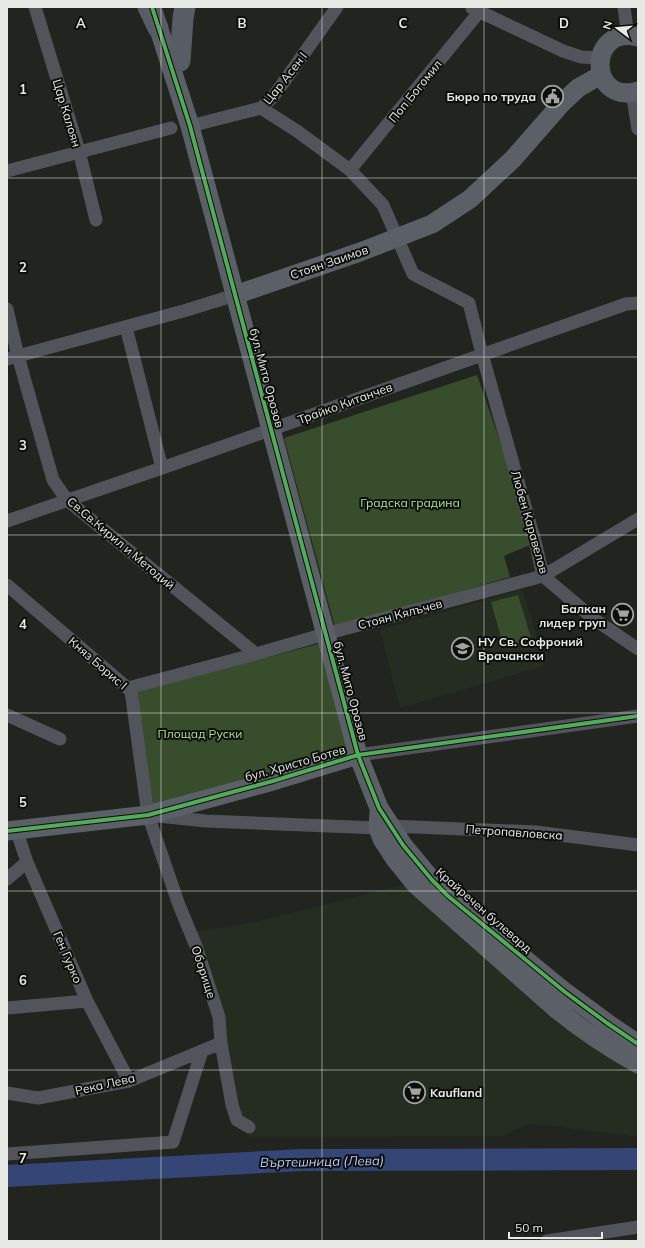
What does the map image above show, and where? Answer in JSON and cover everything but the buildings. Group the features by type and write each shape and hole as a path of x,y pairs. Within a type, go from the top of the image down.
{"main road":[{"path":"148,7 158,28"},
{"path":"158,28 161,7"},
{"path":"180,62 185,7"}],"street":[{"name":"Цар Калоян","path":"35,7 79,152 96,220"},
{"name":"бул. Мито Орозов","path":"152,7 190,126 358,755"},
{"name":"бул. Мито Орозов","path":"166,7 180,62 190,126"},
{"name":"Цар Асен I","path":"190,126 261,108 273,97 337,7"},
{"path":"624,7 633,36 617,38 609,42 603,49 600,66 610,87 617,91 635,92 638,129"},
{"path":"477,8 563,51 581,57 600,66"},
{"name":"Поп Богомил","path":"350,170 477,8"},
{"name":"Стоян Заимов","path":"13,357 187,310 235,295 360,252 432,224 470,199 513,159 562,102 600,66"},
{"name":"Любен Каравелов","path":"261,108 297,131 350,170 383,205 396,238 413,274 469,303 536,545 543,576 594,618 638,649"},
{"path":"7,170 171,128"},
{"name":"Трайко Китанчев","path":"7,521 162,468 626,304 638,303"},
{"name":"Св.Св.Кирил и Методий","path":"7,309 13,357 53,480 67,500 256,654"},
{"path":"126,327 162,468"},
{"name":"Стоян Кялъчев","path":"128,688 543,576 638,519"},
{"name":"Княз Борис I","path":"7,585 131,691 148,815"},
{"path":"7,715 60,739"},
{"name":"бул. Христо Ботев","path":"12,830 148,815 273,781 358,755 638,716"},
{"path":"358,755 379,808 384,827 385,843 395,859 416,884 555,1008 597,1039 638,1064"},
{"name":"Петропавловска","path":"148,815 206,821 536,832 638,844"},
{"name":"Оборище","path":"148,815 196,946 219,1016 221,1043 232,1105 237,1120 249,1127"},
{"name":"Крайречен булевард","path":"384,827 448,896 565,992 638,1044"},
{"name":"Ген Гурко","path":"12,830 87,1001 129,1081"},
{"path":"7,879 27,862"},
{"path":"7,1008 87,1001"},
{"name":"Река Лева","path":"7,1093 38,1098 129,1081 221,1043"},
{"path":"7,1154 173,1142 202,1051"},
{"path":"547,1241 638,1227"}],"shaded area":[{"name":"НУ Св. Софроний Врачански","path":"523,589 544,666 400,708 380,630"},
{"path":"403,885 501,971 638,1069 638,1137 528,1123 503,1136 249,1137 249,1127 237,1120 221,1043 191,932 242,925"}],"green space":[{"name":"Градска градина","path":"477,375 535,543 504,556 510,577 335,627 284,438"},
{"path":"518,595 532,641 504,648 491,602"},
{"name":"Площад Руски","path":"322,643 350,750 153,805 136,692"}],"waterway":[{"name":"Въртешница (Лева)","path":"7,1176 302,1160 638,1159"}],"cycle path":[{"path":"152,7 190,126 358,755 379,808 403,845 432,880 448,896 565,992 638,1044"},
{"path":"7,831 148,815 273,781 358,755 638,716"}],"place":[{"name":"Бюро по труда","path":"552,96"},
{"name":"Балкан лидер груп","path":"622,615"},
{"name":"НУ Св. Софроний Врачански","path":"462,648"},
{"name":"Kaufland","path":"414,1092"}]}
